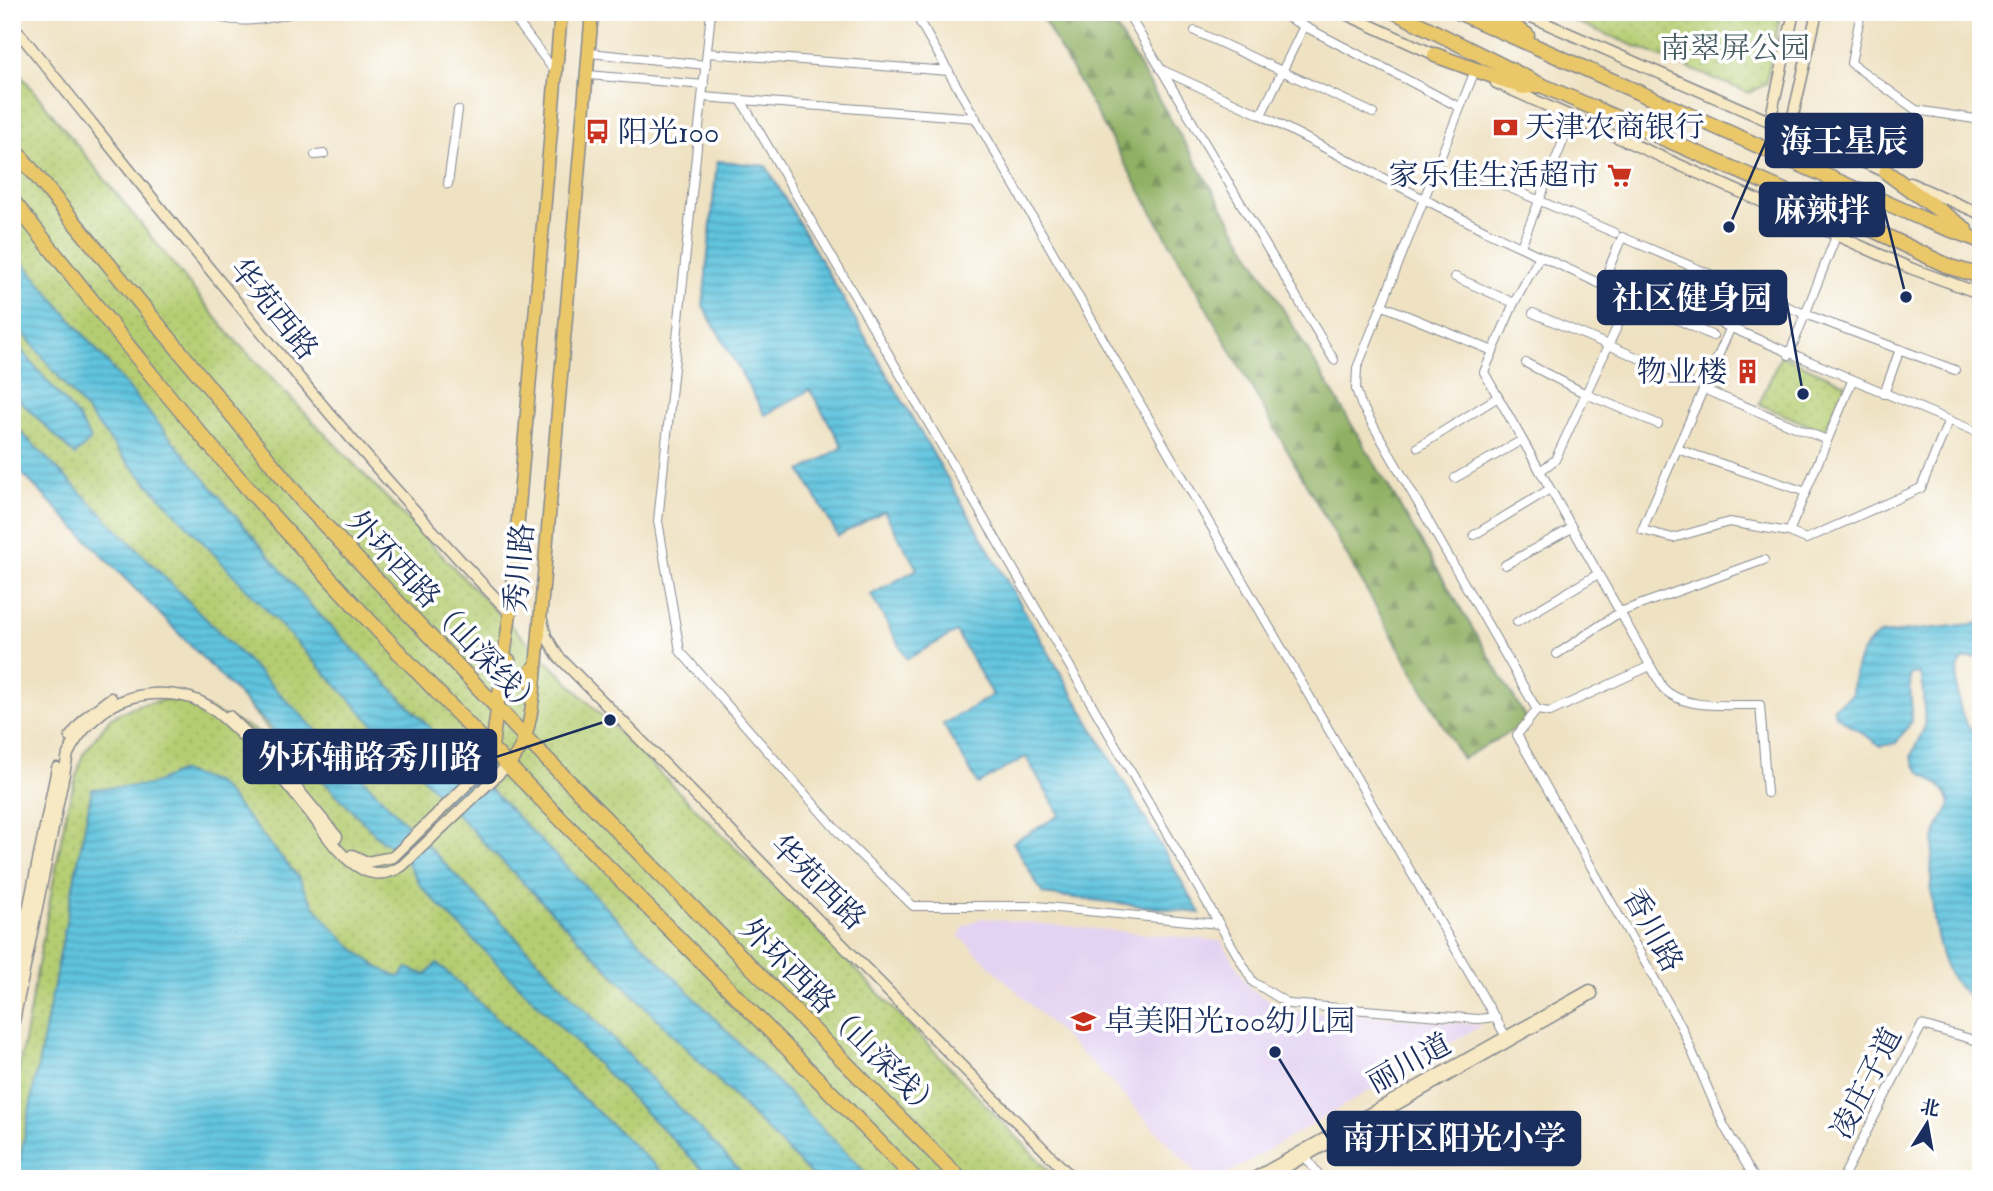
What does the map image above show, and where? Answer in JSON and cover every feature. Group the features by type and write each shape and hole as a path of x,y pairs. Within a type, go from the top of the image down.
{"highway":[{"path":"1395,12 1541,85 1865,226 1950,267 1981,276"},
{"path":"1458,12 1925,220 1981,241"},
{"path":"1492,12 1560,57"},
{"path":"1435,55 1523,87 1541,85"},
{"name":"外环西路（山深线）","path":"12,146 304,503 525,737 960,1179"},
{"path":"1886,172 1981,241"},
{"name":"外环西路（山深线）","path":"12,200 235,474 492,747 915,1179"}],"main road":[{"name":"秀川路","path":"12,1031 68,754 92,722 124,699 164,694 186,696 209,706 292,792 346,858 372,873 386,873 402,866 516,757 525,737 537,657 592,12"},
{"path":"1341,12 1910,268 1981,294"},
{"path":"1520,12 1981,215"},
{"path":"1769,121 1794,12"},
{"path":"1790,129 1817,12"},
{"name":"秀川路","path":"12,988 54,782 64,748 86,717 119,694 150,686 166,687 210,699 272,758 354,857 373,863 393,857 480,772 492,747 507,642 560,14"},
{"name":"华苑西路","path":"12,24 310,393 399,497 510,613"},
{"name":"华苑西路","path":"541,614 546,636 558,656 1073,1179"},
{"path":"507,642 511,674 517,682 526,681 537,657"},
{"name":"华苑西路","path":"537,657 544,654 555,659 860,965 1068,1179"},
{"name":"丽川道","path":"1252,1179 1303,1154 1591,992"},
{"name":"丽川道","path":"1265,1179 1303,1154"}],"street":[{"path":"207,12 218,18 265,20 297,12"},
{"path":"510,12 556,73"},
{"path":"711,12 658,521 680,651 847,842 912,906 1037,906 1219,924"},
{"path":"914,12 1508,1039"},
{"path":"1127,12 1334,360"},
{"path":"1277,12 1459,107"},
{"path":"1861,12 1851,63 1916,110 1981,121"},
{"path":"1261,115 1304,26"},
{"path":"1195,30 1373,113"},
{"path":"590,53 706,65"},
{"path":"708,53 949,71"},
{"path":"1160,69 1261,115 1486,231 1713,336"},
{"path":"1474,73 1357,368 1358,396 1537,710 1550,712 1650,666"},
{"path":"588,75 704,85"},
{"path":"703,97 976,118"},
{"path":"741,100 1253,982 1289,1004 1478,1019 1496,1017"},
{"path":"448,184 458,110"},
{"path":"1521,246 1572,118"},
{"path":"1475,173 1615,233"},
{"path":"1789,355 1837,234"},
{"path":"1955,370 1805,314 1622,237 1605,275 1789,355 1977,432"},
{"path":"1540,256 1514,303 1484,372 1662,688 1673,699 1759,705 1767,793"},
{"path":"1455,277 1514,303"},
{"path":"1540,471 1555,460 1630,299"},
{"path":"1381,306 1493,351"},
{"path":"1533,313 1688,379"},
{"path":"1730,329 1642,530 1673,538 1729,522 1790,533 1806,539 1921,488 1949,420"},
{"path":"1884,394 1900,349"},
{"path":"1527,363 1586,394 1658,424"},
{"path":"1790,533 1852,380"},
{"path":"1703,389 1827,440"},
{"path":"1418,447 1498,397"},
{"path":"1455,478 1522,440"},
{"path":"1677,449 1806,492"},
{"path":"1474,535 1550,489"},
{"path":"1505,565 1572,528"},
{"path":"1558,654 1620,612 1764,560"},
{"path":"1517,622 1598,574"},
{"name":"香川路","path":"1537,710 1517,735 1681,1026 1724,1126 1755,1179"},
{"name":"凌庄子道","path":"1842,1179 1922,1024 1981,1042"},
{"path":"1303,1154 1322,1179"}],"shaded area":[{"path":"981,918 1222,941 1250,989 1287,1010 1482,1025 1218,1179 1202,1179 1108,1079 959,936 963,927"}],"green space":[{"path":"1039,12 1107,12 1528,722 1462,759"},
{"name":"南翠屏公园","path":"1552,12 1781,12 1766,84 1749,93"},
{"path":"12,64 231,336 482,597 814,926 1057,1179 12,1179 12,1106 67,808 83,754 111,717 137,705 164,700 182,700 199,705 277,740 124,558 12,449"},
{"path":"1781,355 1846,384 1824,432 1759,404"}],"water":[{"path":"717,161 766,166 1200,913 1043,894 1013,842 1060,815 1026,757 978,784 943,724 993,695 956,632 907,659 871,595 917,569 884,511 838,536 801,471 843,447 810,390 765,415 703,306"},
{"path":"12,249 313,608 872,1179 815,1179 487,846 125,459 12,319"},
{"path":"12,339 78,417 91,440 75,455 12,393"},
{"path":"12,423 322,736 748,1179 712,1179 421,887 400,854 381,840 12,463"},
{"path":"1981,623 1981,657 1964,659 1958,672 1957,692 1964,720 1981,738 1981,1004 1955,983 1947,969 1936,930 1931,886 1933,845 1937,829 1950,805 1943,789 1919,770 1911,756 1925,726 1922,678 1919,673 1910,675 1912,721 1896,743 1881,746 1834,714 1834,707 1852,695 1859,660 1868,645 1881,634"},
{"path":"181,771 216,783 224,790 300,879 305,892 327,921 357,951 372,963 400,977 407,968 426,975 437,963 670,1179 16,1179 92,789 150,785"}],"place":[{"name":"天津农商银行","path":"1505,127"},
{"name":"阳光100","path":"598,132"},
{"name":"家乐佳生活超市","path":"1619,175"},
{"name":"海王星辰","path":"1729,227"},
{"name":"麻辣拌","path":"1906,297"},
{"name":"物业楼","path":"1747,372"},
{"name":"社区健身园","path":"1803,394"},
{"name":"外环辅路秀川路","path":"610,720"},
{"name":"卓美阳光100幼儿园","path":"1084,1021"},
{"name":"南开区阳光小学","path":"1275,1052"}]}
